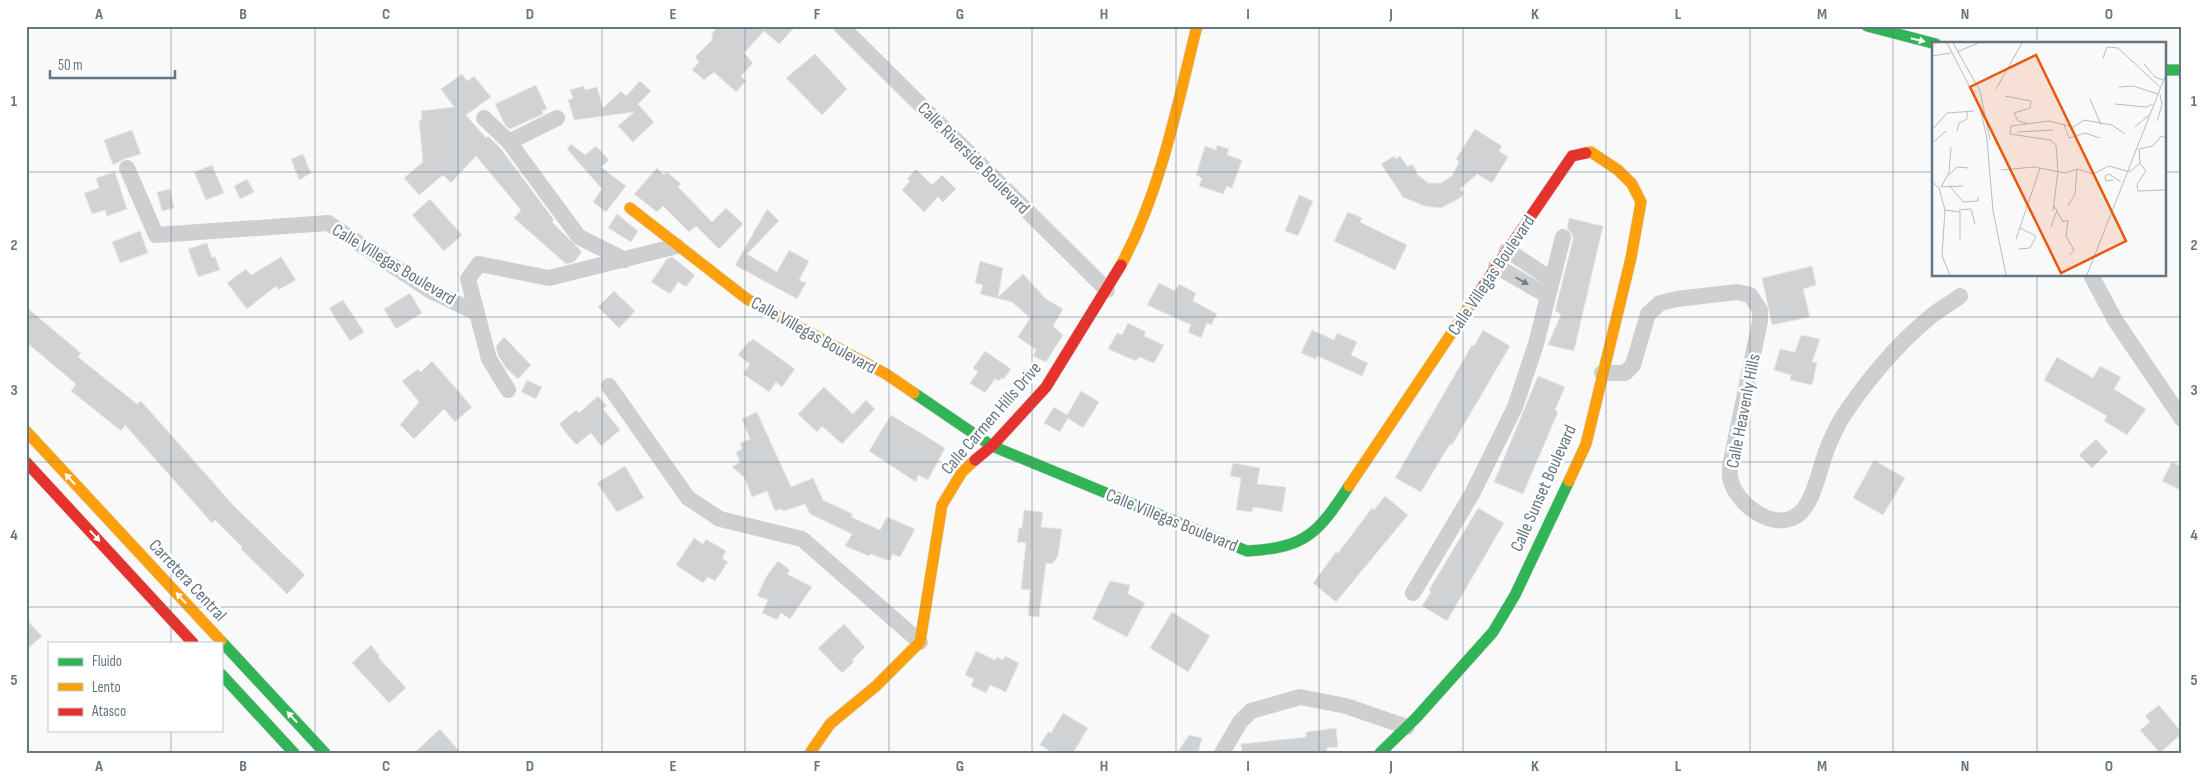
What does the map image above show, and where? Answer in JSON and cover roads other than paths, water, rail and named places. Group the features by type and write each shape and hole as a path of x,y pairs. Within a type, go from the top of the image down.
{"main road":[{"name":"Calle Carmen Hills Drive","path":"920,642 942,505 962,472 992,446 1046,386 1107,290 1136,237 1164,156 1197,26"},
{"path":"1867,26 1932,43"},
{"path":"2166,70 2182,70"},
{"name":"Calle Villegas Boulevard","path":"630,208 747,299 886,374 992,446 1247,550 1270,550 1302,541 1327,520 1496,266 1572,156 1591,152"},
{"name":"Calle Sunset Boulevard","path":"1380,753 1407,727 1493,632 1515,595 1586,444 1631,258 1641,202 1632,184 1618,170 1591,152"},
{"name":"Carretera Central","path":"26,431 222,642"},
{"path":"26,462 192,642"},
{"name":"Carretera Central","path":"222,642 325,753"},
{"path":"810,753 830,724 876,686 920,642"},
{"path":"222,675 294,753"}],"street":[{"name":"Calle Riverside Boulevard","path":"841,26 1107,290"},
{"path":"484,118 509,142 579,237 625,260"},
{"path":"509,142 557,118"},
{"name":"Calle Villegas Boulevard","path":"127,168 156,235 328,223 424,286 477,312"},
{"path":"1413,593 1472,494 1515,407 1536,344 1563,238"},
{"name":"Calle Villegas Boulevard","path":"477,312 468,279 479,264 549,278 677,246"},
{"path":"1507,250 1552,280"},
{"path":"1496,266 1548,296"},
{"path":"2092,276 2115,320 2182,419"},
{"name":"Calle Heavenly Hills","path":"1602,373 1625,373 1633,365 1648,314 1660,303 1677,298 1737,292 1750,295 1760,310 1760,321 1730,466 1730,480 1744,503 1751,509 1772,520 1788,520 1797,516 1806,506 1826,449 1853,401 1893,354 1922,324 1960,296"},
{"path":"477,312 489,359 508,390"},
{"path":"609,386 688,498 720,519 802,539 920,642"},
{"path":"1222,753 1240,722 1251,711 1300,697 1346,706 1407,727"}]}
